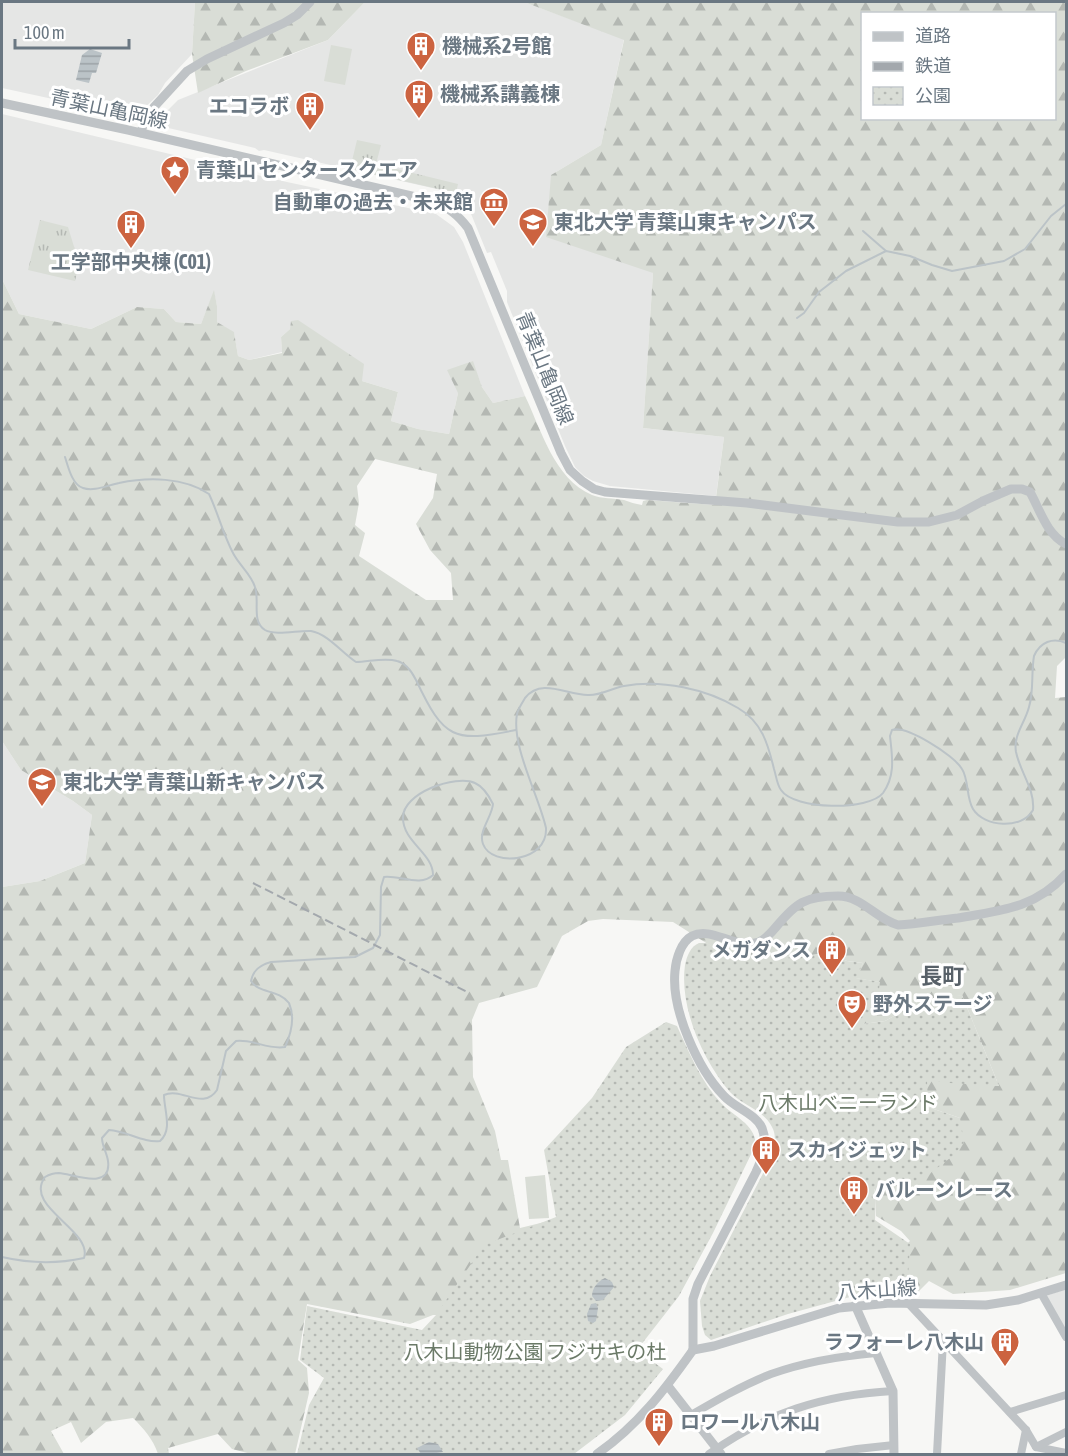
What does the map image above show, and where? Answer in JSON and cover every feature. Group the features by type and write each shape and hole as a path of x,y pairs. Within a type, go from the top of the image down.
{"street":[{"path":"141,134 143,125 154,107 187,71 207,58 284,24 310,2"},
{"name":"青葉山亀岡線","path":"2,104 433,201 446,207 468,228 561,453 570,470 594,489 623,494 718,500 908,522 929,522 957,516 1011,489 1022,489 1030,492 1046,525 1058,541 1066,544"},
{"path":"597,1455 633,1426 668,1386 693,1350 693,1299 698,1284 762,1159 764,1146 761,1127 752,1117 724,1097 706,1071 685,1030 675,988 675,971 683,944 699,934 709,934 742,944 761,941 799,903 837,896 854,898 887,921 898,925 996,912 1021,906 1053,888 1066,874"},
{"name":"八木山線","path":"693,1350 855,1305 987,1305 1018,1300 1066,1285"},
{"path":"1041,1293 1066,1336"},
{"path":"909,1304 1026,1430 1036,1447 1066,1453"},
{"path":"828,1455 857,1449 894,1450 893,1391 855,1305"},
{"path":"937,1455 943,1341"},
{"path":"691,1415 735,1390 770,1375 820,1361 876,1353"},
{"path":"668,1386 691,1415 716,1453 743,1432 783,1412 853,1394 893,1391"},
{"path":"1010,1412 1066,1395"},
{"path":"1021,1455 1026,1430"},
{"path":"1036,1447 1066,1432"}],"shaded area":[{"path":"2,2 195,2 192,54 165,83 158,95 131,118 122,114 2,88"},
{"name":"東北大学 青葉山東キャンパス","path":"365,2 524,2 624,39 601,145 551,175 653,273 643,428 724,437 716,496 610,486 593,481 575,467 507,302 507,291 491,252 487,253 467,204 462,199 450,192 264,150 259,151 255,148 164,127 165,113 178,100 328,40"},
{"path":"90,49 102,53 96,73 92,73 89,83 76,80 82,55"},
{"path":"2,114 287,182 436,214 454,227 463,242 525,396 493,403 482,387 472,361 458,393 449,434 418,429 391,421 398,392 362,381 290,329 281,337 282,352 249,360 238,356 234,333 217,322 214,292 201,324 176,322 164,309 137,307 91,329 19,314 2,279"},
{"name":"東北大学 青葉山新キャンパス","path":"2,741 21,770 92,815 85,863 40,881 2,887"},
{"path":"605,1278 612,1282 614,1287 603,1300 596,1301 592,1296 593,1290"},
{"path":"1066,1289 1066,1332 1046,1296"},
{"path":"596,1303 598,1308 596,1321 593,1323 588,1321 587,1314 591,1304"},
{"path":"429,1442 438,1444 443,1452 421,1454 417,1448"}],"green space":[{"path":"195,2 365,2 328,40 246,71 198,93 192,54"},
{"path":"524,2 1066,2 1066,657 1057,666 1055,698 1066,697 1066,1273 1010,1290 953,1294 929,1281 917,1293 884,1290 883,1267 910,1241 901,1231 876,1216 874,1188 960,1118 928,1107 916,1073 999,1086 962,995 914,1005 885,1021 863,1024 863,1016 879,982 855,978 863,963 847,961 827,953 769,961 749,955 722,953 673,922 603,919 588,921 562,936 537,987 479,1003 472,1020 473,1077 495,1131 501,1160 508,1160 520,1228 561,1218 575,1211 456,1315 433,1315 410,1324 307,1304 298,1360 307,1368 309,1393 295,1454 251,1454 232,1449 218,1434 168,1448 169,1454 158,1454 148,1434 133,1418 106,1422 81,1443 71,1422 51,1431 64,1454 2,1454 2,887 40,881 85,863 92,815 21,770 2,741 2,279 19,314 91,329 137,307 164,309 176,322 201,324 214,290 217,322 234,332 238,356 249,360 282,353 281,337 290,329 291,321 298,320 364,364 362,381 398,392 391,421 418,429 449,434 458,393 447,370 473,361 482,387 493,403 525,396 550,452 558,465 579,488 592,495 642,505 643,501 647,500 715,505 724,437 643,428 653,273 546,237 551,175 601,145 624,40","holes":["375,459 437,474 433,498 416,524 430,550 451,573 453,600 426,600 359,556 365,533 355,525 359,503 357,486"]},
{"path":"331,45 352,49 345,85 324,81"},
{"path":"357,140 381,145 376,164 458,184 456,193 350,169"},
{"path":"40,220 68,227 79,263 75,281 28,270"},
{"name":"八木山ベニーランド","path":"699,943 707,943 722,953 749,955 769,960 827,953 847,961 863,963 856,978 880,982 876,1011 863,1016 863,1024 885,1021 914,1005 937,997 962,995 999,1086 927,1080 928,1107 960,1118 964,1142 954,1155 915,1185 874,1189 875,1220 910,1244 907,1295 850,1297 788,1314 711,1340 705,1335 700,1301 710,1276 773,1154 775,1137 774,1130 764,1116 735,1097 720,1079 695,1033 689,1015 684,981 688,955 691,949"},
{"name":"八木山動物公園 フジサキの杜","path":"666,1022 677,1026 707,1086 721,1103 747,1125 752,1131 756,1144 713,1233 679,1296 637,1350 663,1369 625,1415 574,1454 297,1454 309,1405 324,1378 300,1360 307,1306 422,1330 436,1315 484,1245 556,1217 544,1150 592,1098 626,1047"},
{"path":"545,1175 549,1218 529,1219 525,1177"}],"waterway":[{"path":"797,318 804,313 819,292 846,271 886,251 910,256 952,271 1004,261 1025,249 1051,216 1066,204"},
{"path":"863,231 886,251"},
{"path":"65,457 73,479 83,488 96,489 119,483 154,479 177,481 209,494 233,553 253,582 258,621 265,630 275,633 306,631 317,633 356,662 387,659 400,662 413,674 435,715 453,732 478,736 516,730"},
{"path":"2,1257 43,1262 84,1258 84,1248 79,1238 43,1198 41,1188 45,1177 59,1173 90,1179 104,1176 108,1170 108,1161 102,1138 109,1130 160,1141 167,1126 164,1095 171,1093 199,1099 211,1096 217,1090 226,1051 236,1041 285,1047 292,1025 289,1003 280,995 254,985 251,981 253,974 260,966 271,962 355,957 373,948 380,935 381,887 384,877 422,880 433,875 428,860 412,841 404,826 405,809 420,794 456,781 475,783 484,789 493,804 482,834 483,844 488,852 507,858 519,858 538,848 544,839 546,828 522,756 516,727 518,710 525,698 532,692 547,688 581,695 594,695 624,686 653,684 683,687 726,701 753,720 763,734 781,790 789,797 800,801 832,806 863,803 883,793 890,779 892,730 908,732 950,756 964,773 973,809 985,820 1003,824 1021,821 1033,810 1030,788 1016,752 1016,740 1031,701 1034,656 1047,642 1066,643"}],"railway":[{"path":"253,883 469,993"}],"place":[{"name":"機械系2号館","path":"421,72"},
{"name":"機械系講義棟","path":"419,120"},
{"name":"エコラボ","path":"310,132"},
{"name":"青葉山 センタースクエア","path":"175,196"},
{"name":"自動車の過去・未来館","path":"494,228"},
{"name":"東北大学 青葉山東キャンパス","path":"533,248"},
{"name":"工学部中央棟 (C01)","path":"131,250"},
{"name":"東北大学 青葉山新キャンパス","path":"42,808"},
{"name":"メガダンス","path":"832,976"},
{"name":"野外ステージ","path":"852,1030"},
{"name":"スカイジェット","path":"766,1176"},
{"name":"バルーンレース","path":"854,1216"},
{"name":"ラフォーレ八木山","path":"1005,1368"},
{"name":"ロワール八木山","path":"659,1448"}],"district":[{"name":"長町","path":"942,976"}]}
